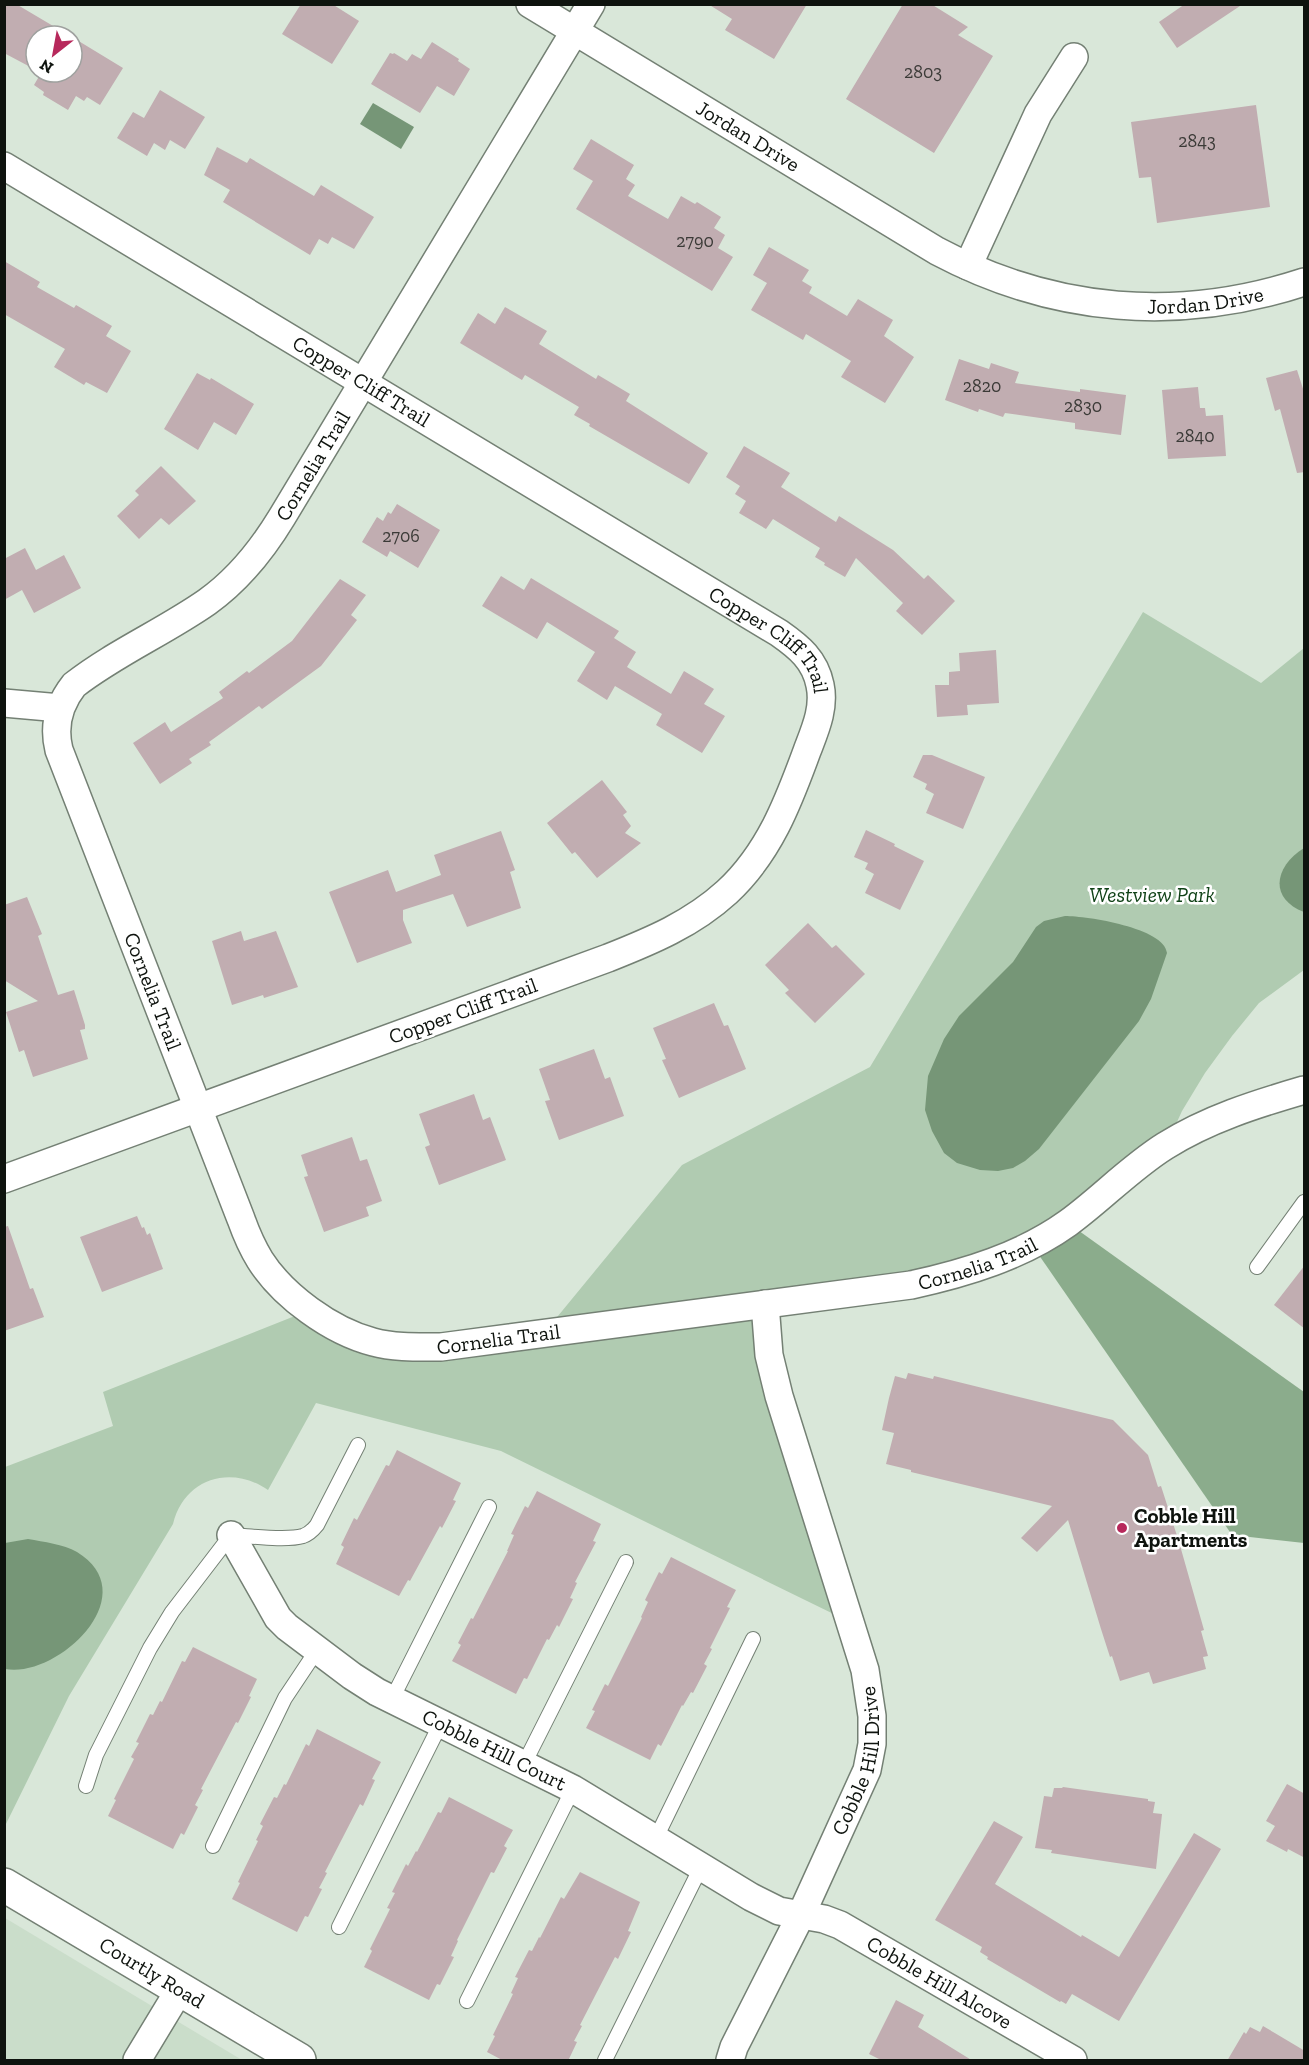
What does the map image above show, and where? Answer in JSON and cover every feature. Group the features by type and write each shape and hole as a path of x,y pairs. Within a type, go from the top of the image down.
{"street":[{"name":"Jordan Drive","path":"530,4 937,251 1017,285 1090,303 1133,307 1184,307 1221,303 1305,282"},
{"name":"Cornelia Trail","path":"591,4 273,531 239,574 207,602 81,680 70,690 60,708 56,727 58,750 248,1236 266,1269 280,1286 334,1326 373,1342 407,1347 441,1347 911,1285 954,1275 1032,1245 1068,1223 1135,1166 1195,1129 1249,1106 1305,1089"},
{"path":"968,266 1038,114 1074,57"},
{"name":"Copper Cliff Trail","path":"4,166 795,644 804,652 815,669 822,694 820,714 795,785 774,831 738,880 714,903 691,920 664,935 608,958 4,1179"},
{"path":"4,703 60,708"},
{"name":"Cobble Hill Drive","path":"730,2061 734,2047 801,1915 867,1770 872,1744 872,1716 865,1670 779,1396 769,1355 765,1304"},
{"name":"Cobble Hill Court","path":"231,1535 278,1618 352,1676 392,1699 573,1789 740,1891 773,1908 801,1915"},
{"name":"Courtly Road","path":"4,1885 299,2061"},
{"name":"Cobble Hill Alcove","path":"801,1915 840,1925 1073,2061"},
{"path":"137,2061 180,1989"}],"lane":[{"path":"1257,1267 1305,1202"},
{"path":"86,1786 96,1755 150,1648 172,1612 231,1535 290,1538 305,1536 317,1525 358,1445"},
{"path":"392,1699 489,1507"},
{"path":"524,1764 626,1562"},
{"path":"656,1838 753,1639"},
{"path":"213,1846 291,1687 317,1650"},
{"path":"339,1928 441,1723"},
{"path":"467,2001 573,1789"},
{"path":"605,2061 701,1867"}],"shaded area":[{"path":"373,103 414,127 401,149 360,124"},
{"path":"1304,848 1304,912 1292,906 1285,899 1280,882 1287,864"},
{"path":"1065,916 1124,925 1140,930 1163,944 1167,953 1151,999 1139,1021 1039,1149 1025,1161 1013,1168 998,1171 980,1170 957,1163 944,1153 932,1131 925,1110 928,1076 944,1039 959,1016 1013,962 1036,927 1044,921"},
{"path":"1068,1223 1304,1392 1304,1543 1232,1535 1032,1245"},
{"path":"28,1539 60,1545 77,1552 96,1570 103,1590 99,1611 87,1630 69,1648 48,1661 26,1669 5,1669 5,1543"},
{"path":"5,1918 242,2060 5,2060"}],"green space":[{"name":"Westview Park","path":"1143,612 1261,683 1304,648 1304,970 1259,1003 1232,1036 1205,1073 1182,1111 1166,1146 1032,1245 765,1304 850,1622 501,1451 316,1403 268,1490 253,1482 224,1477 210,1480 187,1496 173,1524 69,1696 5,1826 5,1467 113,1426 103,1392 310,1310 373,1342 544,1333 682,1165 870,1067"}],"building":[{"path":"4,4 16,4 50,24 24,24 24,64 4,53"},
{"path":"301,4 332,4 359,21 332,64 282,34"},
{"path":"708,4 807,4 774,59 725,30 732,19"},
{"path":"903,4 931,4 968,27 958,35 993,56 934,153 846,99"},
{"path":"1185,4 1243,4 1177,48 1159,22"},
{"path":"432,42 470,69 454,96 437,86 420,113 371,84 390,53 407,61 412,54 421,59"},
{"path":"84,44 123,68 100,105 87,97 84,101 76,96 68,110 43,95 44,92 34,85 84,84"},
{"path":"160,90 205,117 185,149 170,140 165,150 154,143 147,156 117,138 133,112 144,118"},
{"path":"1256,105 1270,207 1157,223 1151,177 1139,178 1131,122"},
{"path":"591,139 634,165 626,179 635,185 628,196 668,219 681,196 695,204 697,202 721,217 714,228 725,235 718,248 733,257 712,291 576,209 593,181 573,169"},
{"path":"217,147 247,163 250,158 314,196 321,185 374,217 354,249 332,237 328,244 319,239 310,255 223,202 230,190 204,175"},
{"path":"769,247 809,270 802,281 812,287 809,293 847,316 858,299 893,320 884,336 914,357 885,403 841,377 851,361 806,334 803,340 751,310 767,283 753,275"},
{"path":"4,261 40,282 37,287 74,308 76,305 112,326 106,336 131,351 107,393 86,382 84,385 54,367 65,349 4,314"},
{"path":"505,307 547,331 539,344 596,379 598,375 630,394 626,401 708,453 689,484 589,426 590,424 574,415 579,407 525,375 522,380 460,343 478,313 495,324"},
{"path":"959,359 989,369 991,363 1019,372 1015,383 1080,392 1080,389 1126,395 1121,435 1075,429 1075,423 1005,413 1003,417 979,409 978,412 945,400"},
{"path":"1297,370 1305,395 1305,472 1297,473 1280,409 1275,411 1266,378"},
{"path":"197,373 210,380 211,378 254,404 236,435 214,422 198,450 164,429"},
{"path":"1198,387 1200,408 1205,408 1206,416 1223,415 1226,456 1168,459 1162,390"},
{"path":"744,446 790,473 781,487 836,522 839,516 893,550 924,579 928,575 955,601 922,635 896,611 903,603 856,558 845,577 815,557 820,548 773,519 766,529 739,513 746,501 735,494 740,486 726,477"},
{"path":"161,466 196,501 169,525 161,518 139,539 117,516 139,495 135,491"},
{"path":"397,504 440,530 418,568 390,551 387,557 362,542 377,517 383,521 388,512 391,514"},
{"path":"25,548 36,570 64,555 81,588 34,613 22,590 4,600 4,559"},
{"path":"501,576 524,590 531,578 619,631 614,638 636,652 627,667 671,694 684,671 714,689 704,704 725,716 702,753 656,725 662,714 615,686 607,700 577,681 595,652 547,622 537,639 482,606"},
{"path":"340,579 366,595 351,615 357,620 321,666 262,709 259,706 209,742 211,745 189,759 192,763 160,784 133,743 165,722 171,732 223,698 219,692 292,641"},
{"path":"996,650 999,703 967,705 968,715 937,717 935,685 949,685 949,672 960,671 959,653"},
{"path":"923,755 932,755 985,777 963,829 926,813 934,794 925,789 927,784 913,777"},
{"path":"602,780 627,812 623,815 631,826 625,833 641,843 597,878 575,852 572,854 547,823"},
{"path":"866,830 924,861 900,910 865,893 874,874 865,869 868,863 854,857"},
{"path":"501,831 515,870 510,872 521,908 467,927 453,894 403,910 403,920 412,943 357,963 329,892 388,870 396,892 441,875 434,855"},
{"path":"27,897 42,934 38,936 58,995 74,990 85,1025 85,1029 80,1030 88,1059 33,1077 24,1050 19,1052 6,1012 38,1001 4,980 4,905"},
{"path":"808,923 832,948 836,945 865,974 815,1023 785,993 789,990 765,965"},
{"path":"241,931 244,941 276,931 298,987 232,1005 212,941"},
{"path":"714,1003 724,1026 728,1025 746,1069 679,1098 662,1060 666,1059 653,1028"},
{"path":"594,1049 605,1079 610,1077 624,1116 559,1140 545,1101 550,1100 539,1069"},
{"path":"474,1094 483,1120 490,1117 506,1160 439,1185 425,1147 430,1145 419,1114"},
{"path":"352,1137 360,1161 367,1159 382,1201 366,1207 369,1216 324,1232 304,1177 308,1176 301,1155"},
{"path":"137,1216 147,1235 150,1233 163,1269 102,1292 80,1237"},
{"path":"8,1226 30,1289 33,1288 44,1317 4,1331 4,1227"},
{"path":"1305,1265 1305,1329 1274,1305"},
{"name":"Cobble Hill Apartments","path":"908,1373 933,1379 934,1376 1113,1420 1148,1455 1158,1487 1161,1486 1204,1630 1201,1631 1208,1656 1203,1657 1206,1669 1153,1684 1149,1672 1120,1681 1112,1656 1110,1657 1068,1520 1037,1552 1021,1538 1052,1506 886,1464 894,1433 882,1430 889,1398 895,1376 906,1379"},
{"path":"397,1450 461,1483 453,1500 456,1501 442,1528 440,1526 410,1581 408,1580 399,1596 336,1564 344,1547 341,1545 354,1518 357,1520 386,1465 389,1466"},
{"path":"537,1491 601,1524 593,1541 596,1542 575,1582 577,1583 570,1598 573,1599 559,1627 557,1625 549,1640 547,1639 527,1679 524,1678 516,1694 452,1661 461,1645 458,1643 508,1551 514,1535 511,1534 525,1506 528,1508"},
{"path":"671,1557 736,1590 727,1607 730,1608 710,1648 712,1649 704,1664 707,1666 693,1693 691,1692 682,1705 661,1746 658,1744 650,1760 586,1728 605,1684 608,1686 642,1618 648,1602 645,1600 659,1572 662,1574"},
{"path":"193,1647 257,1679 238,1723 236,1722 201,1789 203,1790 195,1805 198,1807 184,1835 181,1833 173,1849 108,1816 134,1759 131,1757 139,1743 136,1742 150,1714 153,1715 160,1701 162,1702 182,1661 185,1662"},
{"path":"317,1729 381,1762 372,1779 375,1780 363,1806 360,1804 325,1872 327,1873 319,1888 322,1889 308,1917 305,1916 297,1932 232,1899 258,1841 256,1840 263,1826 260,1824 274,1797 277,1798 284,1784 286,1785 306,1744 309,1746"},
{"path":"1287,1784 1305,1794 1305,1858 1266,1841 1275,1826 1266,1821"},
{"path":"1063,1787 1148,1799 1148,1801 1155,1802 1153,1813 1162,1814 1156,1869 1051,1853 1052,1850 1035,1848 1044,1796 1052,1797 1054,1788"},
{"path":"449,1797 513,1830 504,1846 507,1848 494,1873 491,1872 457,1940 451,1956 454,1957 440,1985 437,1984 429,2000 364,1967 372,1951 370,1949 390,1909 387,1908 395,1893 392,1892 406,1864 408,1866"},
{"path":"994,1821 1023,1837 995,1884 1081,1937 1082,1935 1119,1957 1194,1833 1221,1849 1119,2021 1072,1994 1066,2004 1060,2002 987,1959 988,1957 980,1952 982,1947 935,1920"},
{"path":"580,1872 640,1902 628,1931 631,1932 618,1959 615,1957 580,2025 582,2026 574,2041 577,2042 568,2061 504,2061 487,2052 513,1994 511,1993 518,1978 515,1977 529,1950 532,1951 540,1938 561,1897 564,1899"},
{"path":"896,2000 924,2015 918,2027 973,2061 883,2061 869,2054"},
{"path":"1263,2026 1305,2051 1305,2061 1227,2061 1244,2032 1246,2034 1250,2027 1260,2032"}],"place":[{"name":"Cobble Hill Apartments","path":"1122,1528"}]}
